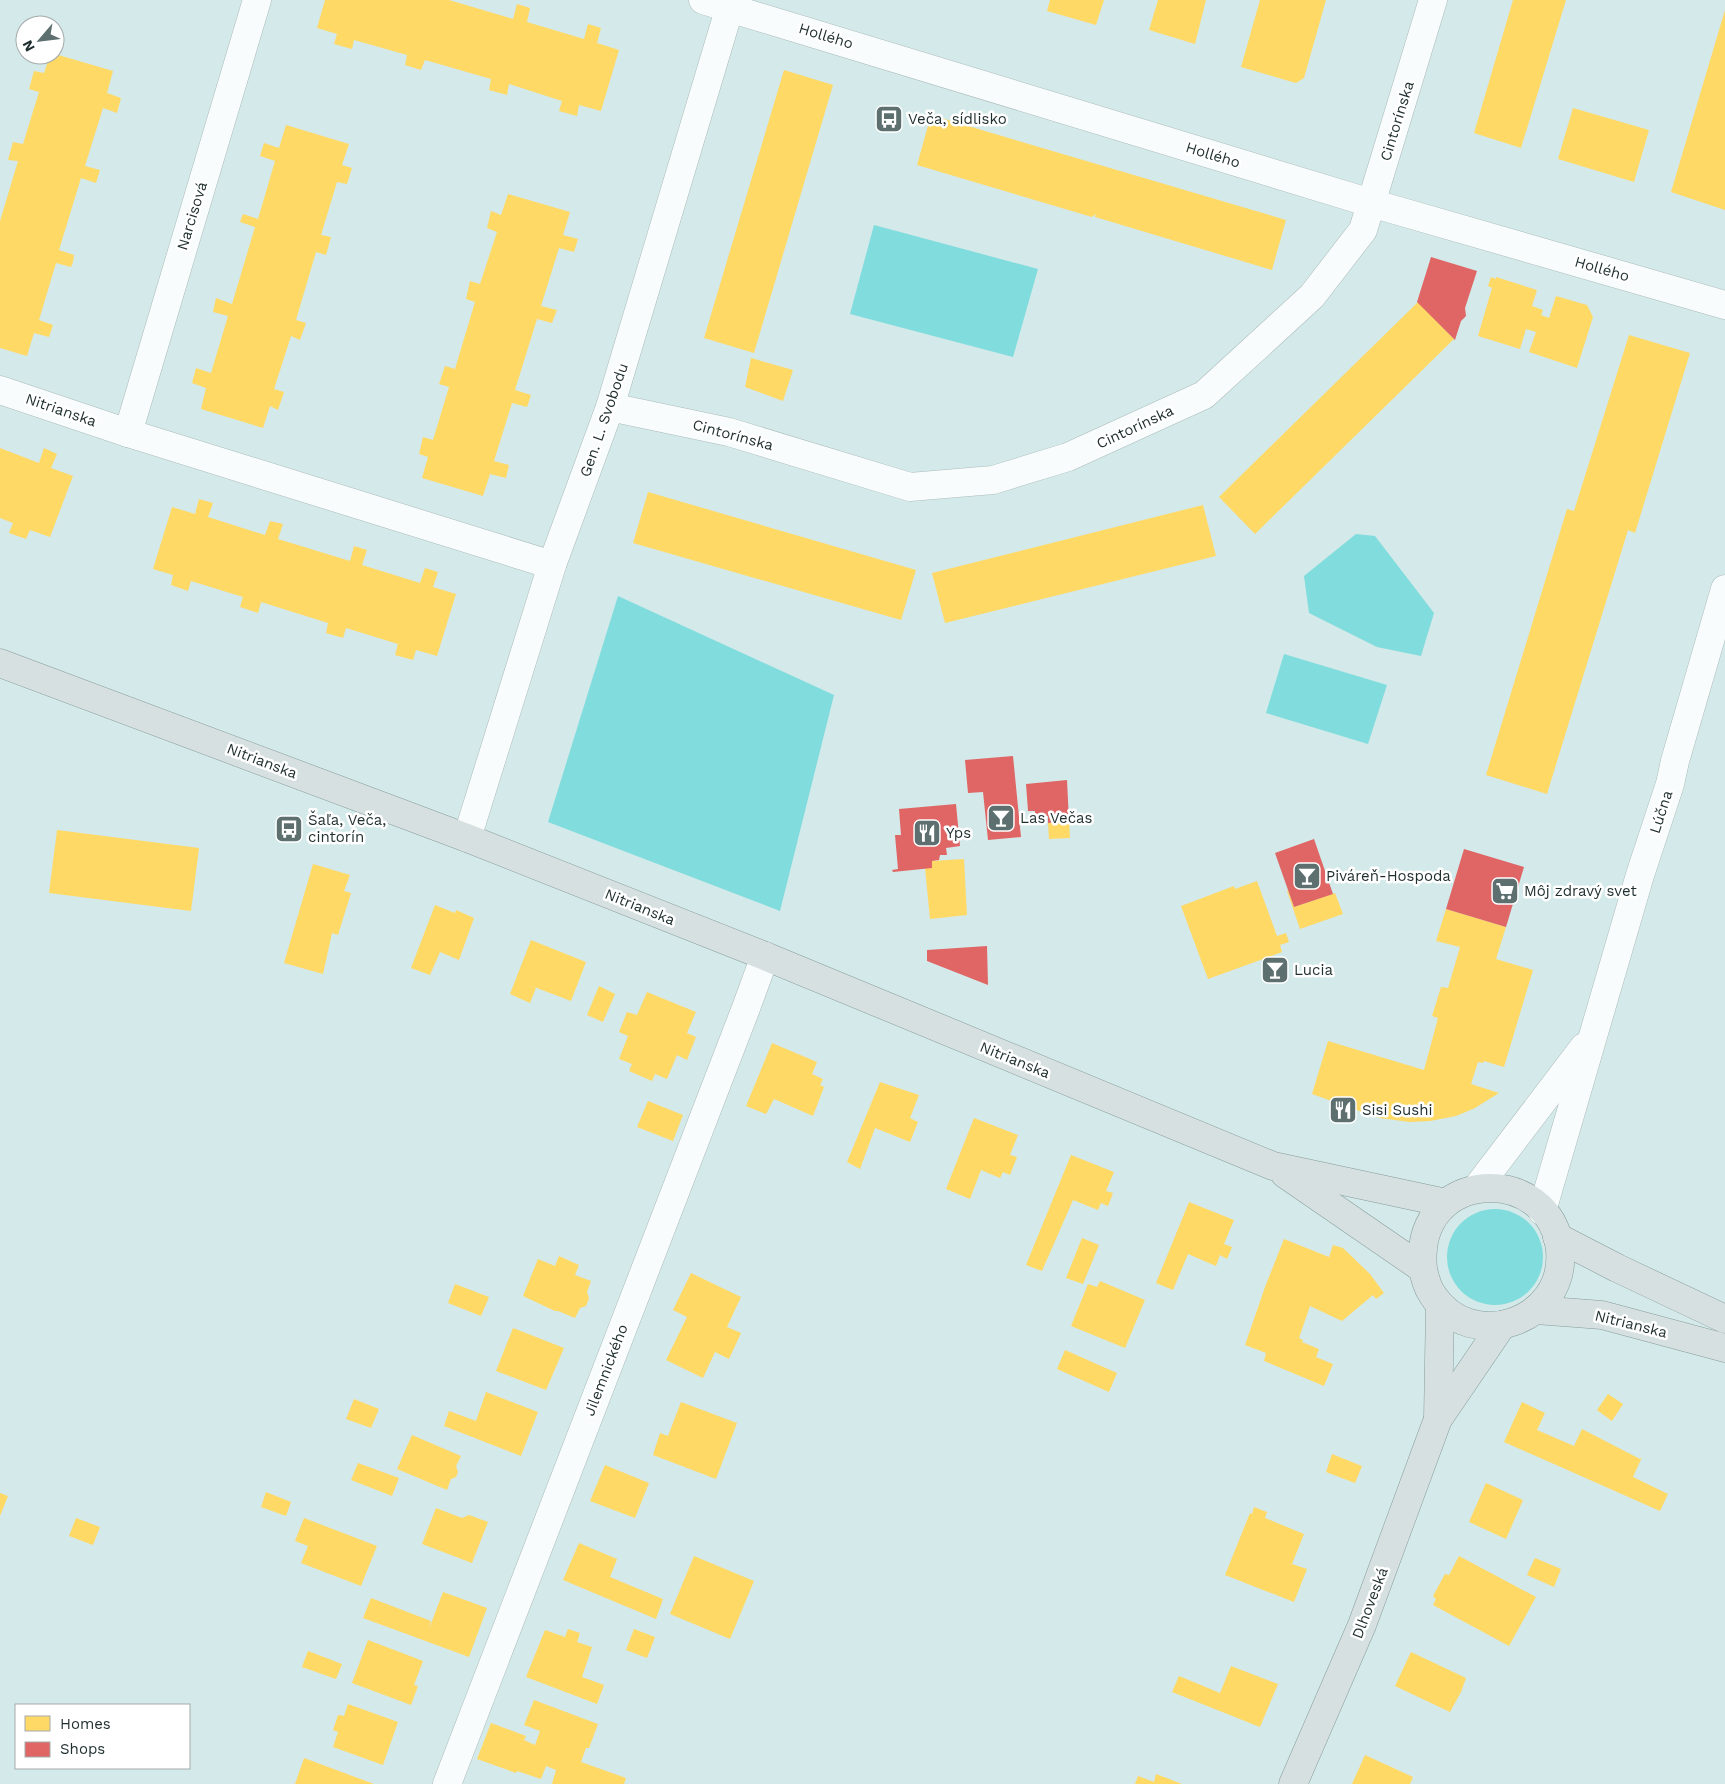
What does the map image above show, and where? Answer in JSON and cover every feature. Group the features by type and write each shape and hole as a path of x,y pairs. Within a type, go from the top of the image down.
{"main road":[{"name":"Nitrianska","path":"0,664 467,838 764,956 1273,1166 1446,1204"},
{"name":"Nitrianska","path":"1273,1166 1423,1270"},
{"path":"1491,1187 1505,1189 1519,1193 1531,1201 1551,1223 1560,1250 1557,1277 1552,1289 1536,1310 1514,1322 1489,1327 1475,1325 1456,1317 1440,1304 1432,1294 1423,1270 1421,1255 1426,1234 1436,1214 1446,1204 1466,1192 1476,1189 1491,1187"},
{"path":"1557,1237 1617,1268 1725,1319"},
{"name":"Dlhoveská","path":"1438,1419 1440,1304"},
{"name":"Nitrianska","path":"1536,1310 1602,1315 1725,1348"},
{"name":"Dlhoveská","path":"1293,1784 1362,1625 1438,1419 1502,1325"}],"street":[{"name":"Narcisová","path":"128,433 257,0"},
{"name":"Hollého","path":"703,0 731,4 1371,203 1725,305"},
{"name":"Cintorínska","path":"610,406 729,432 910,487 993,480 1068,457 1204,395 1312,296 1363,230 1434,0"},
{"name":"Gen. L. Svobodu","path":"467,838 552,565 610,406 731,4"},
{"name":"Nitrianska","path":"0,390 128,433 552,565"},
{"name":"Lúčna","path":"1542,1211 1640,875 1670,784 1725,589"},
{"name":"Jilemnického","path":"447,1784 743,1017 764,956"},
{"name":"Lúčna","path":"1476,1189 1594,1034"}],"shaded area":[{"path":"874,225 1038,269 1013,357 850,314"},
{"path":"1356,534 1375,536 1434,613 1421,656 1377,647 1309,613 1304,576"},
{"path":"618,596 834,695 780,911 548,822"},
{"path":"1284,654 1387,685 1368,744 1266,713"},
{"path":"1495,1209 1513,1213 1529,1223 1539,1239 1543,1257 1539,1275 1529,1291 1513,1301 1495,1305 1477,1301 1461,1291 1451,1275 1447,1257 1451,1239 1461,1223 1477,1213"}],"building: Homes":[{"path":"325,0 449,0 513,19 517,4 530,8 527,22 584,39 588,24 601,28 597,43 619,50 601,111 579,105 577,116 559,111 562,101 509,84 507,95 489,90 491,79 425,60 421,70 405,65 407,55 354,40 352,49 334,44 337,34 317,28"},
{"path":"1050,0 1104,0 1096,25 1047,11"},
{"path":"1158,0 1206,0 1195,44 1149,30"},
{"path":"1260,0 1326,0 1304,78 1296,83 1241,67"},
{"path":"1513,0 1566,0 1521,148 1474,133"},
{"path":"1725,10 1725,210 1671,192"},
{"path":"65,57 113,71 107,93 121,98 117,113 103,108 85,166 100,170 96,183 81,178 59,250 74,255 71,267 56,263 39,320 53,325 49,337 34,333 27,356 0,348 0,221 18,161 8,160 13,142 23,144 39,92 29,89 34,71 44,73 47,65 65,65"},
{"path":"784,70 833,85 754,353 704,338"},
{"path":"1573,108 1649,130 1634,182 1558,159"},
{"path":"931,115 1286,220 1272,270 1095,217 1096,214 1092,217 917,165"},
{"path":"286,125 349,144 342,165 352,168 347,184 337,182 321,235 331,237 326,255 316,252 296,320 306,323 300,340 291,336 274,389 284,392 278,410 270,406 263,428 201,409 206,388 192,383 196,368 211,373 228,316 213,312 216,298 232,304 255,227 240,222 243,214 258,219 275,161 260,156 264,143 279,148"},
{"path":"508,194 570,212 563,235 578,239 574,252 559,248 541,306 557,310 552,323 537,319 515,390 531,395 527,407 512,403 494,461 509,465 506,478 490,474 483,496 422,478 428,457 419,454 423,437 433,440 449,387 439,384 445,366 455,369 475,302 466,299 470,281 480,284 497,232 487,228 491,211 501,215"},
{"path":"1491,277 1537,290 1532,306 1543,310 1541,315 1549,318 1556,296 1587,305 1593,317 1577,368 1529,352 1536,332 1526,329 1520,349 1478,336 1492,288 1488,286"},
{"path":"1418,302 1454,339 1255,534 1219,497"},
{"path":"1629,335 1690,353 1635,533 1628,530 1547,794 1486,775 1567,509 1574,511"},
{"path":"751,358 793,370 783,401 745,387"},
{"path":"0,448 39,463 44,448 57,454 51,468 73,476 50,537 30,530 26,539 9,533 13,523 0,518"},
{"path":"648,492 916,570 901,620 633,543"},
{"path":"199,499 213,503 208,517 265,535 270,521 283,524 278,539 350,561 354,546 367,550 362,565 420,583 425,568 438,572 433,587 456,594 437,656 416,650 413,660 395,655 398,644 346,628 343,638 326,633 328,623 261,602 258,613 240,607 243,597 191,581 188,591 171,585 173,575 153,569 172,507 195,514"},
{"path":"1203,505 1216,556 945,623 932,573"},
{"path":"1069,821 1070,838 1049,839 1048,823"},
{"path":"57,830 199,848 191,911 49,893"},
{"path":"964,859 967,915 930,919 925,868 932,868 932,861"},
{"path":"313,864 350,875 344,891 351,893 338,935 332,933 323,974 284,963"},
{"path":"1257,881 1277,936 1286,933 1289,942 1280,945 1282,952 1208,979 1181,906 1234,886 1235,889"},
{"path":"1288,890 1294,907 1335,893 1343,914 1300,929"},
{"path":"435,905 455,913 456,910 474,918 459,960 440,952 430,975 411,968"},
{"path":"1446,909 1506,927 1496,959 1533,970 1504,1067 1484,1061 1483,1063 1478,1062 1471,1084 1499,1093 1475,1108 1456,1116 1430,1121 1410,1122 1379,1118 1312,1094 1328,1041 1424,1070 1438,1018 1432,1016 1441,987 1448,988 1460,947 1436,941"},
{"path":"531,940 586,962 571,1001 529,985 536,988 530,1003 510,994"},
{"path":"599,986 615,994 603,1022 587,1015"},
{"path":"647,992 696,1012 687,1033 696,1037 687,1060 677,1055 667,1079 655,1074 652,1081 629,1071 632,1064 619,1059 628,1036 619,1032 627,1012 637,1015"},
{"path":"772,1043 817,1062 812,1074 823,1079 820,1085 824,1087 813,1116 774,1099 766,1114 746,1106"},
{"path":"880,1082 919,1095 910,1118 918,1122 910,1142 875,1128 860,1169 847,1162"},
{"path":"648,1101 683,1115 673,1141 637,1127"},
{"path":"974,1118 1018,1135 1010,1155 1017,1157 1010,1175 1003,1172 1000,1178 981,1170 970,1199 946,1189"},
{"path":"1071,1155 1114,1172 1106,1191 1113,1193 1108,1206 1101,1203 1098,1210 1073,1200 1042,1271 1026,1265"},
{"path":"1189,1202 1234,1220 1224,1244 1232,1247 1227,1259 1220,1255 1216,1266 1188,1254 1173,1290 1156,1283"},
{"path":"1082,1238 1099,1245 1083,1284 1066,1278"},
{"path":"1284,1239 1329,1257 1333,1245 1343,1248 1370,1274 1384,1293 1376,1299 1373,1295 1342,1321 1310,1306 1299,1338 1303,1340 1302,1342 1319,1349 1316,1357 1333,1364 1324,1386 1264,1361 1266,1353 1245,1345"},
{"path":"559,1256 579,1265 575,1275 591,1281 587,1292 589,1298 586,1306 580,1308 575,1318 523,1296 538,1259 555,1266"},
{"path":"691,1273 741,1297 727,1327 741,1333 729,1359 715,1352 703,1378 666,1360 687,1317 673,1310"},
{"path":"1100,1281 1145,1300 1125,1348 1071,1326 1088,1284 1097,1287"},
{"path":"455,1284 489,1297 481,1316 448,1303"},
{"path":"513,1328 564,1348 546,1390 496,1371"},
{"path":"1065,1350 1117,1373 1109,1392 1057,1369"},
{"path":"486,1392 538,1412 521,1456 444,1426 449,1411 476,1421"},
{"path":"1608,1394 1623,1404 1612,1421 1597,1410"},
{"path":"354,1399 379,1409 371,1428 346,1419"},
{"path":"681,1402 737,1423 716,1479 653,1455 660,1433 668,1436"},
{"path":"1522,1402 1545,1413 1537,1430 1574,1446 1582,1429 1640,1459 1642,1457 1633,1477 1668,1494 1660,1511 1504,1442"},
{"path":"412,1435 461,1456 456,1466 458,1472 456,1477 451,1479 447,1490 397,1469"},
{"path":"1332,1454 1362,1466 1355,1483 1326,1472"},
{"path":"358,1463 399,1478 392,1496 351,1480"},
{"path":"605,1465 649,1483 635,1518 590,1501"},
{"path":"1486,1483 1523,1500 1506,1539 1469,1522"},
{"path":"266,1492 291,1502 286,1516 261,1507"},
{"path":"0,1493 8,1496 0,1516"},
{"path":"1254,1507 1267,1512 1265,1518 1304,1534 1292,1564 1307,1569 1294,1602 1225,1575"},
{"path":"436,1508 462,1518 469,1515 488,1522 472,1563 422,1544"},
{"path":"76,1518 100,1527 93,1545 69,1536"},
{"path":"304,1518 377,1546 361,1586 301,1563 308,1546 295,1541"},
{"path":"579,1543 617,1559 610,1577 663,1599 656,1619 563,1580"},
{"path":"694,1556 754,1581 730,1639 670,1614"},
{"path":"1459,1556 1536,1597 1509,1646 1433,1605 1436,1599 1433,1596 1445,1574 1449,1575"},
{"path":"1535,1558 1561,1569 1554,1587 1527,1575"},
{"path":"443,1592 487,1608 469,1657 363,1618 371,1598 431,1621 429,1629"},
{"path":"568,1629 580,1633 577,1642 592,1647 582,1677 604,1685 597,1704 526,1677 545,1630 565,1637"},
{"path":"634,1629 655,1637 647,1658 626,1650"},
{"path":"368,1640 423,1661 414,1685 418,1686 411,1705 352,1683"},
{"path":"308,1651 342,1664 336,1679 302,1667"},
{"path":"1411,1652 1466,1678 1450,1712 1395,1686"},
{"path":"1231,1666 1278,1684 1260,1727 1172,1692 1179,1676 1220,1693"},
{"path":"534,1700 598,1724 589,1748 586,1748 581,1762 626,1778 624,1784 552,1784 556,1770 546,1766 541,1779 517,1771 516,1773 477,1759 491,1723 526,1736 524,1740 535,1745 540,1731 524,1725"},
{"path":"348,1704 398,1722 383,1765 333,1747 338,1732 333,1730 338,1715 344,1716"},
{"path":"1365,1755 1413,1777 1410,1784 1352,1784"},
{"path":"304,1758 374,1784 295,1784"},
{"path":"1156,1774 1182,1784 1135,1784 1138,1776 1154,1782"}],"building: Shops":[{"path":"1431,257 1477,271 1465,308 1466,316 1461,321 1455,340 1417,302"},
{"path":"1013,756 1021,837 988,840 983,792 968,793 965,760"},
{"path":"1067,780 1069,821 1048,823 1048,816 1035,818 1035,811 1028,811 1026,784"},
{"path":"956,804 960,846 946,848 947,855 940,855 939,860 932,861 932,868 893,872 892,870 898,869 895,835 901,835 899,809"},
{"path":"1314,839 1333,894 1294,907 1275,853"},
{"path":"1464,849 1524,867 1506,927 1446,909"},
{"path":"987,946 988,985 927,961 927,950"}],"place":[{"name":"Veča, sídlisko","path":"889,119"},
{"name":"Las Večas","path":"1001,818"},
{"name":"Šaľa, Veča, cintorín","path":"289,829"},
{"name":"Yps","path":"927,833"},
{"name":"Piváreň-Hospoda","path":"1307,876"},
{"name":"Môj zdravý svet","path":"1505,891"},
{"name":"Lucia","path":"1275,970"},
{"name":"Sisi Sushi","path":"1343,1110"}]}
